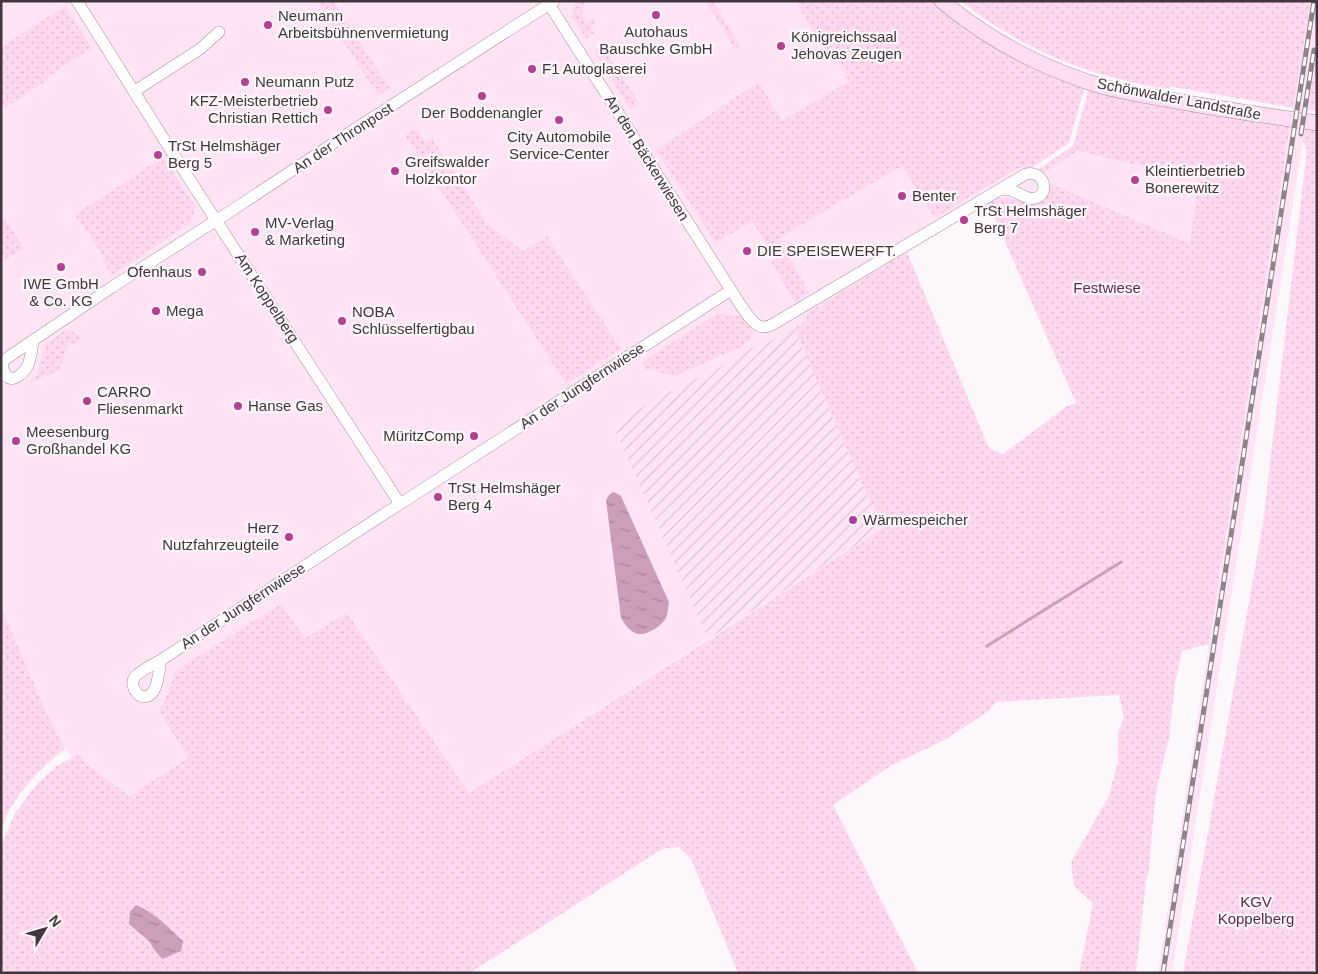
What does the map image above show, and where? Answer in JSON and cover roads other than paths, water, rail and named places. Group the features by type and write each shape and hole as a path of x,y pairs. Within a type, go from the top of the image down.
{"main road":[{"name":"Schönwalder Landstraße","path":"942,1 981,31 1009,48 1052,68 1089,82 1125,92 1317,124"}],"street":[{"name":"Am Koppelberg","path":"77,1 159,132 400,504"},
{"name":"An der Thronpost","path":"33,341 112,287 550,2"},
{"name":"An den Bäckerwiesen","path":"550,2 731,290"},
{"path":"135,91 200,49 219,32"},
{"path":"731,290 756,324 763,327 769,326 1002,189"},
{"name":"An der Jungfernwiese","path":"160,660 731,290"}],"water":[{"path":"613,492 621,496 669,602 664,621 654,629 642,634 630,630 621,618 606,500"},
{"path":"136,905 155,916 183,941 181,951 162,959 150,942 129,924 130,912"}],"waterway":[{"path":"987,646 1121,562"}],"railway":[{"path":"1163,973 1314,1"},
{"path":"1301,134 1314,50"}],"place":[{"name":"Autohaus Bauschke GmbH","path":"656,15"},
{"name":"Neumann Arbeitsbühnenvermietung","path":"268,25"},
{"name":"Königreichssaal Jehovas Zeugen","path":"781,46"},
{"name":"F1 Autoglaserei","path":"532,69"},
{"name":"Neumann Putz","path":"245,82"},
{"name":"Der Boddenangler","path":"482,96"},
{"name":"KFZ-Meisterbetrieb Christian Rettich","path":"328,110"},
{"name":"City Automobile Service-Center","path":"559,120"},
{"name":"TrSt Helmshäger Berg 5","path":"158,155"},
{"name":"Greifswalder Holzkontor","path":"395,171"},
{"name":"Kleintierbetrieb Bonerewitz","path":"1135,180"},
{"name":"Benter","path":"902,196"},
{"name":"TrSt Helmshäger Berg 7","path":"964,220"},
{"name":"MV-Verlag & Marketing","path":"255,232"},
{"name":"DIE SPEISEWERFT.","path":"747,251"},
{"name":"IWE GmbH & Co. KG","path":"61,267"},
{"name":"Ofenhaus","path":"202,272"},
{"name":"Mega","path":"156,311"},
{"name":"NOBA Schlüsselfertigbau","path":"342,321"},
{"name":"CARRO Fliesenmarkt","path":"87,401"},
{"name":"Hanse Gas","path":"238,406"},
{"name":"MüritzComp","path":"474,436"},
{"name":"Meesenburg Großhandel KG","path":"16,441"},
{"name":"TrSt Helmshäger Berg 4","path":"438,497"},
{"name":"Wärmespeicher","path":"853,520"},
{"name":"Herz Nutzfahrzeugteile","path":"289,537"}],"park label":[{"name":"Festwiese","path":"1107,288"},
{"name":"KGV Koppelberg","path":"1256,910"}]}
